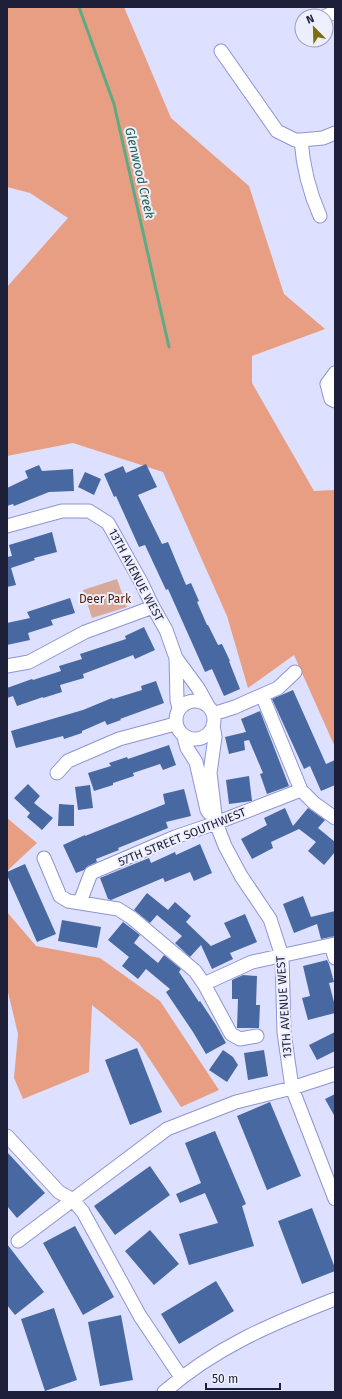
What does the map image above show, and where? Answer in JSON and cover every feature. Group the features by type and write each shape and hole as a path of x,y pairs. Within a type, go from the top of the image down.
{"street":[{"path":"220,51 277,131 295,140 323,138 335,133"},
{"path":"301,140 306,176 320,216"},
{"path":"335,373 326,384 331,399 335,401"},
{"name":"13TH AVENUE WEST","path":"7,526 62,511 88,511 108,523 166,630 176,658 198,688 211,715 215,737 210,773 216,823"},
{"path":"7,666 29,662 85,632 153,608"},
{"name":"13TH AVENUE WEST","path":"176,658 177,700 179,708"},
{"path":"211,715 278,688 295,672"},
{"path":"262,695 301,790 314,803 335,818"},
{"path":"194,701 203,702 211,715 210,732 202,738 193,739 184,737 175,724 179,708 186,703 194,701"},
{"path":"57,772 68,761 119,739 175,724"},
{"name":"13TH AVENUE WEST","path":"184,737 187,748 196,762 207,810 216,823 225,846 241,876 270,919 282,956 284,1032 292,1088 335,1199"},
{"name":"57TH STREET SOUTHWEST","path":"80,902 91,873 175,837 216,823 301,790"},
{"path":"44,858 60,896 68,900 118,909 132,918 195,971 204,984 231,1034 240,1039 257,1036"},
{"path":"204,984 252,962 333,944 335,958"},
{"path":"18,1241 168,1129 236,1102 292,1088 335,1074"},
{"path":"7,1136 59,1192 73,1200 83,1212 140,1316 181,1377"},
{"path":"164,1392 181,1377 239,1340 269,1325 335,1299"}],"green space":[{"name":"Deer Park","path":"117,579 127,607 92,618 83,590"}],"shaded area":[{"path":"7,7 124,7 171,118 249,186 284,294 325,329 252,356 252,383 314,491 335,490 335,747 294,655 248,688 227,616 163,472 73,443 7,456 7,287 68,218 30,193 7,187"},
{"path":"7,818 37,843 7,871"},
{"path":"7,912 36,946 100,958 160,1001 219,1090 181,1107 139,1043 92,1005 89,1072 23,1099 14,1078 18,1034 7,988"}],"building":[{"path":"146,464 157,487 138,495 162,544 168,542 186,585 191,583 207,625 218,645 222,644 230,661 240,689 224,696 212,669 205,672 168,589 166,590 145,545 139,547 116,496 114,497 104,474 123,466 126,473"},
{"path":"39,465 42,471 73,469 74,491 49,492 14,506 13,504 7,506 7,488 28,478 25,471"},
{"path":"85,472 101,479 94,495 78,487"},
{"path":"52,532 57,552 34,558 35,560 11,568 16,585 7,587 7,557 12,556 9,545"},
{"path":"70,598 75,613 51,620 53,625 28,633 30,640 7,645 7,623 30,618 27,612"},
{"path":"144,627 155,650 135,659 133,655 83,674 84,678 60,685 62,692 17,706 13,696 7,698 7,688 61,671 59,666 82,659 80,654 126,639 125,636"},
{"path":"156,681 164,703 107,725 105,721 82,731 82,733 64,739 63,736 16,748 11,731 83,710 112,698 113,699 142,690 141,686"},
{"path":"293,690 326,764 335,760 335,785 321,791 310,766 304,769 272,699"},
{"path":"260,711 289,786 267,794 260,774 263,773 249,740 244,741 245,750 229,754 225,737 246,732 241,719"},
{"path":"169,745 176,765 163,770 160,764 133,773 134,776 94,791 88,773 111,766 109,763 127,757 128,759"},
{"path":"249,776 252,801 229,804 226,780"},
{"path":"28,784 40,796 34,803 53,818 42,830 27,817 30,813 14,798"},
{"path":"90,785 93,808 78,810 75,787"},
{"path":"184,789 191,816 166,822 168,828 118,848 119,850 96,859 97,862 76,873 63,845 165,804 163,794"},
{"path":"59,804 74,805 74,826 58,826"},
{"path":"285,808 293,826 308,808 325,820 318,828 335,842 335,852 324,865 308,851 316,842 299,829 271,842 273,848 252,859 241,839 267,825 264,818"},
{"path":"200,844 212,873 194,881 190,872 165,882 163,878 111,900 108,899 100,878 149,858 151,863 175,852 176,855"},
{"path":"25,864 56,934 37,942 7,875 7,872"},
{"path":"147,893 168,910 175,902 191,916 186,922 211,946 231,937 224,923 245,914 257,942 230,953 233,959 212,969 201,945 190,957 175,943 182,936 157,915 150,923 134,910"},
{"path":"303,896 311,917 335,911 335,936 321,939 317,924 294,933 283,904"},
{"path":"62,920 101,927 97,948 58,941"},
{"path":"123,922 140,935 134,943 158,963 164,955 181,969 179,972 216,1025 226,1043 206,1054 166,992 170,989 146,969 138,979 122,966 129,957 108,940"},
{"path":"327,960 334,982 329,983 335,1006 335,1013 308,1020 302,998 310,996 303,966"},
{"path":"243,975 257,976 256,1005 260,1005 259,1028 237,1028 238,999 232,999 232,980"},
{"path":"335,1032 335,1051 317,1060 309,1045"},
{"path":"137,1048 162,1112 130,1125 105,1060"},
{"path":"223,1050 233,1057 238,1065 227,1082 209,1070"},
{"path":"264,1050 268,1076 248,1080 244,1053"},
{"path":"335,1094 335,1117 325,1099"},
{"path":"270,1102 301,1176 267,1190 237,1116"},
{"path":"215,1131 246,1204 242,1206 254,1246 189,1265 179,1234 218,1223 205,1193 180,1203 176,1194 201,1183 185,1143"},
{"path":"7,1152 45,1193 17,1218 7,1206"},
{"path":"150,1166 170,1195 115,1235 94,1206"},
{"path":"312,1208 335,1271 302,1284 278,1221"},
{"path":"75,1226 114,1297 83,1315 43,1243"},
{"path":"150,1230 179,1264 154,1285 125,1251"},
{"path":"7,1244 44,1292 15,1315 7,1305"},
{"path":"216,1281 234,1311 179,1344 161,1314"},
{"path":"54,1308 77,1380 45,1391 21,1319"},
{"path":"121,1315 133,1380 100,1386 88,1322"}],"waterway":[{"name":"Glenwood Creek","path":"79,7 114,104 169,347"}]}
